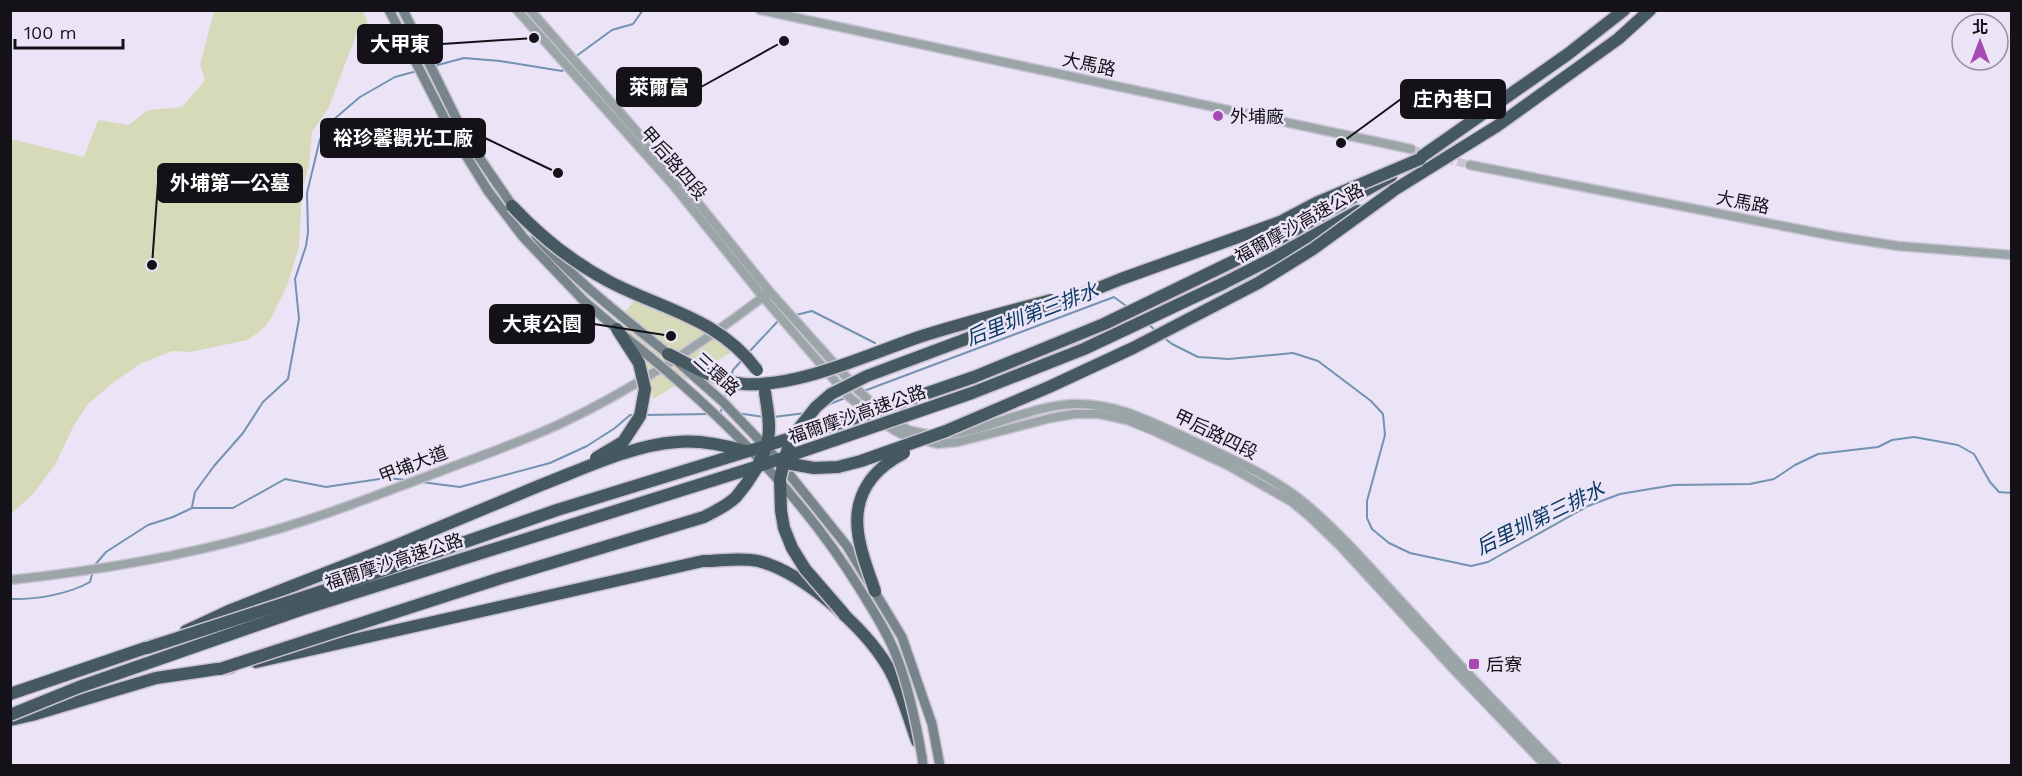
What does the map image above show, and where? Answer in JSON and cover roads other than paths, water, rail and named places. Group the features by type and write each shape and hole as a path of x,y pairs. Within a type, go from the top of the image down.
{"highway":[{"name":"福爾摩沙高速公路","path":"10,694 347,583 556,510 843,422 974,377 1104,324 1328,213 1568,54 1608,25 1624,10"},
{"name":"福爾摩沙高速公路","path":"10,715 79,687 291,612 762,465 972,393 1084,349 1215,288 1393,191 1497,126 1618,39 1650,10"},
{"path":"923,761 889,668 871,643 806,569 792,548 784,528 780,479 784,461 789,445 816,407 831,394 867,376 1121,279 1280,222 1415,154"},
{"path":"875,591 858,532 862,493 871,477 890,460 946,431 1133,348 1258,283 1314,249 1393,191"},
{"path":"220,669 501,578 704,518 736,497 760,461 768,441 770,426 767,407 757,370 740,350 716,330 635,294 581,266 554,246 512,206"},
{"path":"668,354 722,380 742,384 779,382 816,374 976,320 1121,279"},
{"path":"542,485 623,442 640,416 645,389 639,363 617,329"},
{"path":"780,462 814,468 838,467 946,431"},
{"path":"147,648 231,610 542,485 653,445 678,441 721,445 755,453"},
{"path":"10,720 156,678 220,669 703,561 756,560 776,567 791,575 844,614"}],"main road":[{"name":"三環路","path":"389,10 452,133 488,191 523,237 584,301 658,363 755,453 831,544 882,625 896,654 914,710 923,761"},
{"name":"三環路","path":"403,10 462,129 512,206 538,238 597,296 723,402 780,462 848,546 902,637 932,724 940,765"},
{"path":"755,453 780,462"}],"street":[{"name":"甲后路四段","path":"516,10 673,185 781,311 885,416 908,430 936,436 964,433 1052,408 1077,404 1102,406 1128,412 1265,477 1305,504 1346,542 1468,674 1557,765"},
{"name":"甲后路四段","path":"530,10 682,183 767,294"},
{"name":"大馬路","path":"760,10 1415,154"},
{"name":"大馬路","path":"1470,165 1845,238 1898,246 2012,255"},
{"name":"甲埔大道","path":"10,580 78,572 195,550 312,519 382,493 534,435 598,404 664,366 767,294"},
{"name":"甲后路四段","path":"791,322 848,396 877,420 901,434 937,444 958,442 1051,418 1074,414 1099,414 1127,420 1154,431 1229,466 1271,489 1292,502 1341,547 1454,670 1546,765"}],"waterway":[{"path":"575,57 612,30 633,24 643,10"},
{"path":"434,66 464,58 562,71 565,68"},
{"path":"192,507 195,492 214,466 243,433 263,402 288,379 299,319 295,279 306,246 307,193 320,139 333,120 360,97 395,77 417,71"},
{"name":"后里圳第三排水","path":"864,391 1114,297 1129,308"},
{"path":"796,315 812,311 875,343"},
{"path":"748,353 779,320"},
{"name":"后里圳第三排水","path":"1147,323 1156,331"},
{"name":"后里圳第三排水","path":"1163,337 1198,357 1229,359 1293,353 1318,361 1371,401 1383,414 1385,435 1367,501 1367,518 1372,529 1389,543 1410,553 1471,566 1488,562 1588,506 1620,494 1674,485 1750,484 1774,479 1818,454 1878,447 1892,440 1914,437 1958,445 1974,454 1990,482 1999,492 2012,493"},
{"path":"731,377 733,370 742,360"},
{"path":"724,400 728,385"},
{"name":"后里圳第三排水","path":"825,406 845,398"},
{"name":"后里圳第三排水","path":"720,413 723,406"},
{"name":"后里圳第三排水","path":"737,413 764,417"},
{"name":"后里圳第三排水","path":"773,417 806,413"},
{"name":"后里圳第三排水","path":"644,415 710,414"},
{"name":"后里圳第三排水","path":"421,482 460,487 550,463 587,446 630,415 635,415"},
{"name":"后里圳第三排水","path":"94,566 106,552 148,525 192,508 233,508 285,479 326,487 386,478 407,480"},
{"name":"后里圳第三排水","path":"10,599 41,597 72,590 90,582 93,571"}],"tunnel":[{"path":"1411,149 1470,165"}],"place":[{"name":"大甲東","path":"534,38"},
{"name":"萊爾富","path":"784,41"},
{"name":"外埔廠","path":"1218,116"},
{"name":"庄內巷口","path":"1341,143"},
{"name":"裕珍馨觀光工廠","path":"558,173"},
{"name":"外埔第一公墓","path":"152,265"},
{"name":"大東公園","path":"671,336"},
{"name":"后寮","path":"1474,664"}]}
